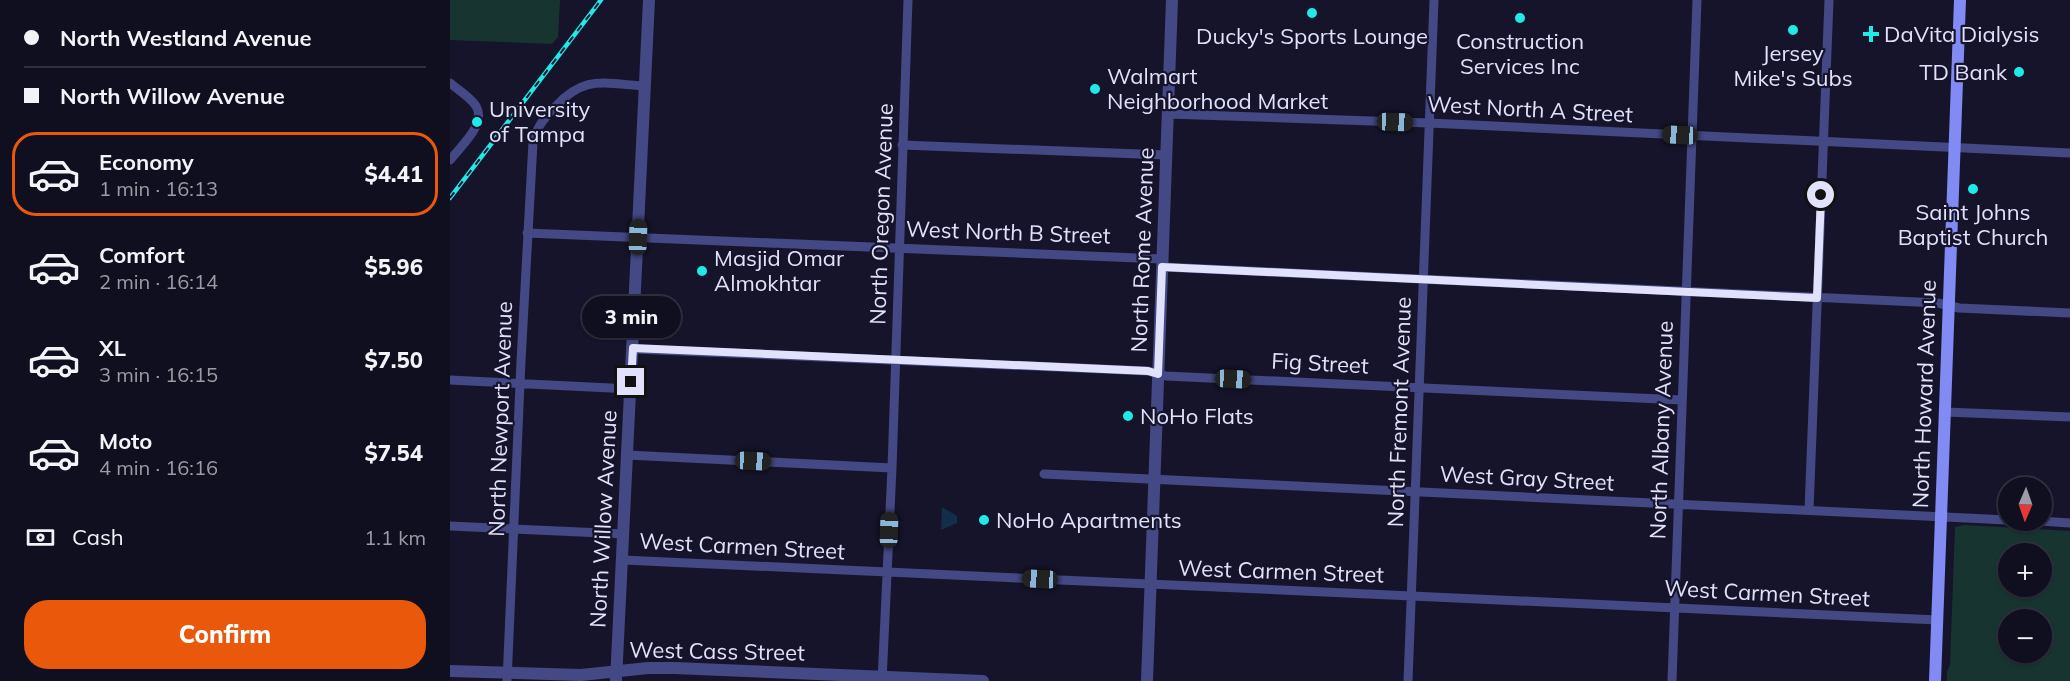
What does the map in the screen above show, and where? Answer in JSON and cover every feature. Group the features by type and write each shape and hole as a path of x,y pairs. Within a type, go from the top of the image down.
{"main road":[{"name":"North Howard Avenue","path":"1935,681 1960,0"}],"street":[{"name":"North Willow Avenue","path":"616,676 649,0"},
{"name":"North Oregon Avenue","path":"882,679 892,468 908,0"},
{"name":"North Rome Avenue","path":"1147,681 1172,0"},
{"name":"North Fremont Avenue","path":"1408,681 1434,0"},
{"name":"North Albany Avenue","path":"1672,681 1697,0"},
{"path":"1809,510 1829,0"},
{"path":"450,83 474,104 479,115 476,126 450,160"},
{"name":"North Newport Avenue","path":"507,677 531,158 537,126 572,90 589,84 645,86"},
{"name":"West North A Street","path":"1168,114 1429,123 2070,153"},
{"path":"902,145 1166,155"},
{"name":"West North B Street","path":"527,233 898,247 1423,280 1938,303 1959,308 2070,313"},
{"name":"Fig Street","path":"633,348 1148,371 1166,376 1682,400"},
{"path":"450,380 631,389"},
{"path":"1944,412 2070,417"},
{"path":"627,455 892,468"},
{"name":"West Gray Street","path":"1044,474 1998,520"},
{"path":"2052,522 2070,523"},
{"name":"West Carmen Street","path":"450,526 624,534"},
{"name":"West Carmen Street","path":"623,560 1938,620"},
{"name":"West Cass Street","path":"450,671 507,677 616,676 648,668 675,668 882,679 983,681"}],"green space":[{"path":"450,0 560,0 558,37 552,44 450,40"},
{"path":"1964,525 1998,527 1998,531 2070,531 2070,681 1947,681 1950,665 1955,527"}],"water":[{"path":"942,507 957,516 957,523 941,530"}],"railway":[{"path":"450,198 601,0"}],"place":[{"name":"Ducky's Sports Lounge","path":"1312,13"},
{"name":"Construction Services Inc","path":"1520,18"},
{"name":"Jersey Mike's Subs","path":"1793,30"},
{"name":"DaVita Dialysis","path":"1871,34"},
{"name":"TD Bank","path":"2019,72"},
{"name":"Walmart Neighborhood Market","path":"1095,89"},
{"name":"University of Tampa","path":"477,122"},
{"name":"Saint Johns Baptist Church","path":"1973,189"},
{"name":"Masjid Omar Almokhtar","path":"702,271"},
{"name":"NoHo Flats","path":"1128,416"},
{"name":"NoHo Apartments","path":"984,520"}],"route":[{"path":"631,382 633,348 1148,371 1158,374 1162,267 1817,298 1821,195"}]}
